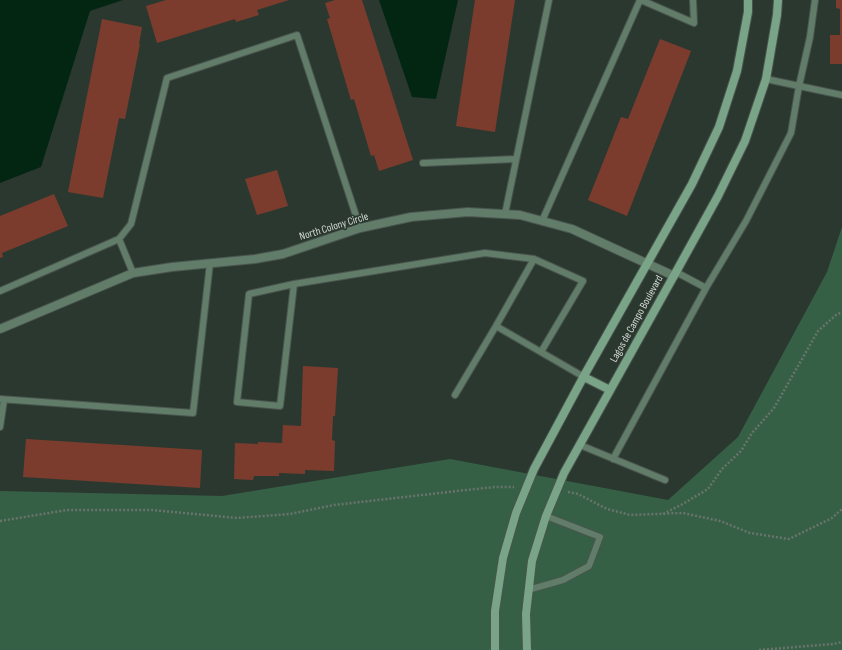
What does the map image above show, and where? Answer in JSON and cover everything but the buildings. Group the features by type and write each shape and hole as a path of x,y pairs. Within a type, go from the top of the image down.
{"street":[{"name":"Lagos de Campo Boulevard","path":"496,650 495,611 503,558 516,513 534,469 692,184 719,127 737,71 748,12 748,0"},
{"name":"Lagos de Campo Boulevard","path":"527,650 526,614 532,561 556,490 718,196 745,141 766,79 777,15 778,0"},
{"name":"North Colony Circle","path":"0,329 133,273 172,267 255,259 283,254 360,228 411,217 468,212 520,215 572,229 648,264 675,274"},
{"path":"584,377 610,390"}],"lane":[{"path":"505,214 549,0"},
{"path":"542,221 640,0 694,23 694,0"},
{"path":"613,458 706,288 746,221 791,133 799,86 810,37 815,0"},
{"path":"0,291 119,239 132,224 167,78 297,35 360,228"},
{"path":"766,79 842,95"},
{"path":"423,163 516,159"},
{"path":"119,239 133,273"},
{"path":"294,284 280,406 236,402 249,294 294,284 485,253 534,260 583,281 541,352"},
{"path":"455,395 534,260"},
{"path":"0,427 2,400 193,413 210,263"},
{"path":"675,274 706,288"},
{"path":"496,326 584,377"},
{"path":"580,444 665,480"},
{"path":"528,590 563,580 589,566 600,537 546,516"}],"path":[{"path":"660,515 681,505 708,489 722,469 741,451 752,433 774,408 818,331 836,315 842,312"},
{"path":"0,521 67,510 152,510 237,518 290,514 334,505 473,489 527,487"},
{"path":"556,490 578,494 607,509 630,515 683,513 720,521 750,533 789,539 832,518 842,510"},
{"path":"759,650 842,642"}],"shaded area":[{"path":"0,0 123,0 90,11 41,167 0,183"},
{"path":"379,0 458,0 436,99 412,97"},
{"path":"842,227 842,650 0,650 0,491 222,496 450,459 668,500 738,437 827,272"}]}
